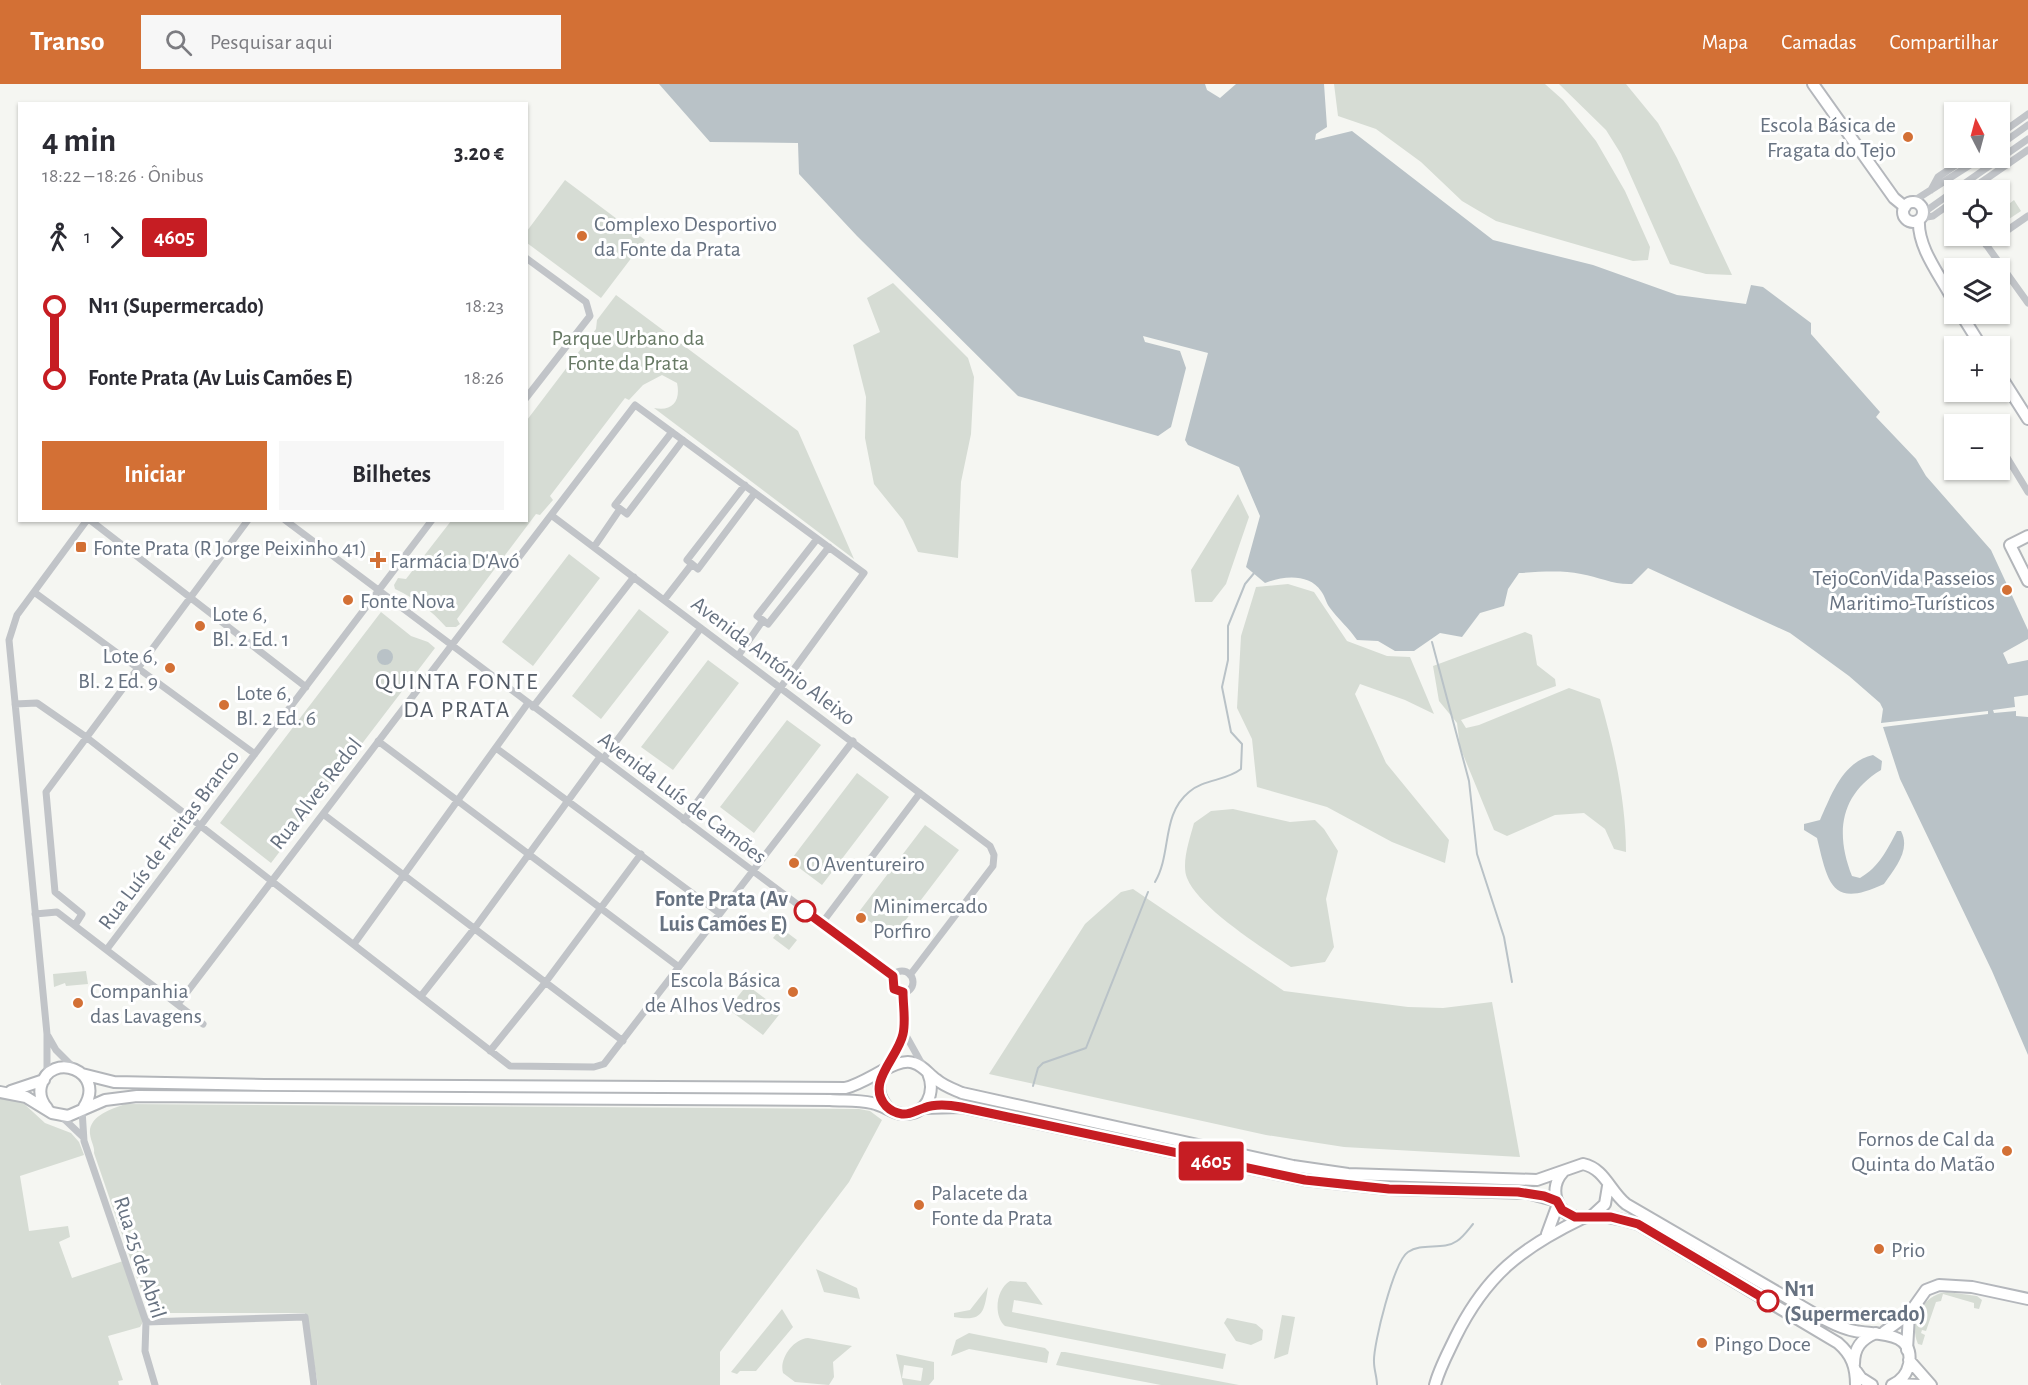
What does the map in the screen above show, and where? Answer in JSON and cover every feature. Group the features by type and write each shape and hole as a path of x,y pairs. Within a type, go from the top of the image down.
{"main road":[{"path":"1813,84 1894,198 1908,205 1921,206 1920,235 1944,283"},
{"path":"1908,205 1905,218 1912,221 1921,217"},
{"path":"2010,391 2026,417"},
{"path":"2028,536 2010,545 2028,581"},
{"path":"1,1092 15,1090 61,1067 114,1082 812,1088 856,1085 887,1068 907,1061 926,1070 945,1086 971,1095 1293,1166 1395,1177 1518,1180 1550,1178 1566,1169 1583,1164 1592,1166 1626,1204 1820,1317 1839,1327 1880,1333 1902,1341 1908,1355 1931,1385"},
{"path":"887,1068 880,1078 879,1094 888,1108"},
{"path":"923,1108 932,1091 926,1070"},
{"path":"80,1072 90,1090 83,1108"},
{"path":"45,1077 41,1098 56,1114"},
{"path":"1,1092 26,1096 56,1114 68,1116 83,1108 119,1097 137,1096 830,1100 874,1103 900,1114 910,1114 923,1108 961,1107 1305,1180 1389,1189 1527,1193 1557,1202 1568,1214 1611,1217 1638,1224 1838,1343 1848,1351 1861,1378 1872,1385"},
{"path":"1547,1234 1557,1202 1556,1184 1566,1169"},
{"path":"1435,1385 1468,1312 1492,1278 1547,1234 1587,1217 1605,1204 1608,1186"},
{"path":"1856,1385 1857,1348 1868,1336 1880,1333 1909,1314 1920,1295 1939,1285 1972,1287 2028,1299"},
{"path":"1893,1384 1905,1374 1909,1314"},
{"path":"1893,1384 1920,1385"}],"street":[{"path":"2010,127 2028,114"},
{"path":"2010,138 2028,125"},
{"path":"1970,180 2028,139"},
{"path":"1984,180 2028,150"},
{"path":"1931,190 1938,177 1951,168"},
{"path":"1908,205 1965,168"},
{"path":"1921,217 1944,199"},
{"path":"1921,217 1934,216 1944,208"},
{"path":"2010,228 2028,216"},
{"path":"1987,246 2028,303"},
{"path":"528,259 586,302 590,310 590,316 528,395"},
{"name":"Rua Alves Redol","path":"178,1004 635,405 672,432"},
{"path":"683,440 627,514 615,506 672,432 818,538 864,573 684,820"},
{"path":"2010,462 2028,492"},
{"path":"745,485 687,560 698,569 755,493"},
{"path":"594,547 620,509"},
{"name":"Avenida António Aleixo","path":"551,515 976,834 992,850 993,866 910,975"},
{"path":"45,1077 47,1034 9,640 17,615 86,522"},
{"path":"91,522 306,687"},
{"path":"75,925 82,915 55,892 46,792 247,522"},
{"name":"Avenida Luís de Camões","path":"288,522 893,976"},
{"name":"Rua Luís de Freitas Branco","path":"107,949 431,522"},
{"path":"818,538 757,615 763,620 768,624 829,547"},
{"path":"664,600 692,564"},
{"path":"354,945 496,748 634,577"},
{"path":"34,592 255,754"},
{"path":"738,656 763,620"},
{"path":"421,996 701,627"},
{"path":"15,704 37,703 86,737 510,1066 594,1067 604,1064 853,741"},
{"path":"378,741 679,967"},
{"path":"496,748 719,913"},
{"path":"822,924 920,793"},
{"path":"323,814 623,1041"},
{"path":"490,1051 545,983 641,854"},
{"path":"35,914 57,912 203,1024"},
{"path":"901,971 910,975 911,988 903,992 894,989 893,976 901,971"},
{"path":"903,992 904,1032 911,1049 926,1070"},
{"path":"887,1068 904,1032"},
{"path":"47,1034 56,1050 80,1072"},
{"path":"83,1108 84,1141"},
{"path":"56,1114 80,1132 84,1141"},
{"name":"Rua 25 de Abril","path":"84,1141 146,1322 146,1351 155,1385"},
{"path":"146,1322 305,1317 314,1385"}],"green space":[{"path":"1334,84 1545,84 1563,100 1596,141 1625,191 1650,247 1648,260 1633,261 1496,221 1462,201 1421,162 1376,129 1338,116"},
{"path":"1559,84 1626,84 1658,123 1732,275 1706,274 1670,264 1621,154 1606,130"},
{"name":"Complexo Desportivo da Fonte da Prata","path":"565,180 645,240 601,298 528,244 528,230"},
{"path":"2014,200 2021,211 2010,218 2010,203"},
{"path":"893,283 968,358 974,377 971,434 961,482 958,558 918,552 903,520 874,484 865,438 866,397 853,345 880,332 867,298"},
{"name":"Parque Urbano da Fonte da Prata","path":"616,295 798,431 854,559 654,408 670,407 678,395 677,383 662,375 643,385 629,400 625,398 550,496 553,500 540,515 536,514 457,619 460,624 456,627 446,627 423,605 395,589 394,585 398,578 406,579 450,522 528,522 528,419 596,329 597,320"},
{"path":"1238,494 1249,517 1226,584 1212,602 1195,602 1191,570"},
{"path":"569,554 600,578 533,666 502,642"},
{"path":"1288,584 1314,592 1347,641 1387,656 1410,657 1434,714 1405,700 1360,684 1355,694 1386,763 1449,840 1445,863 1392,842 1327,807 1257,787 1252,739 1237,708 1241,636 1256,587"},
{"path":"639,609 669,632 601,719 572,696"},
{"path":"381,612 411,636 428,642 435,648 271,863 220,823"},
{"path":"1525,632 1532,635 1537,665 1555,679 1556,686 1461,720 1466,728 1479,725 1569,688 1600,699 1618,775 1624,814 1626,852 1614,849 1605,829 1584,813 1555,815 1507,836 1494,830 1460,747 1457,723 1439,701 1433,666"},
{"path":"708,660 739,683 673,770 641,747"},
{"path":"787,720 821,745 754,833 720,807"},
{"path":"857,773 889,797 822,885 790,861"},
{"path":"1233,809 1290,822 1315,820 1324,829 1338,851 1326,899 1334,947 1325,962 1291,967 1233,927 1204,902 1194,890 1187,878 1185,865 1194,823 1211,811"},
{"path":"925,825 959,850 892,938 858,913"},
{"path":"1133,889 1284,991 1408,1007 1443,1008 1492,1002 1520,1157 1344,1147 1266,1135 989,1074 1085,924 1121,892"},
{"path":"781,928 797,940 789,950 773,938"},
{"path":"86,971 88,984 66,986 65,983 54,987 53,974"},
{"path":"747,985 782,1011 763,1035 728,1009"},
{"path":"0,1097 21,1101 45,1123 71,1133 79,1142 84,1155 20,1176 29,1231 68,1226 70,1237 59,1242 72,1278 123,1261 143,1322 140,1327 108,1336 123,1380 118,1381 119,1385 1,1385"},
{"path":"125,1104 859,1109 870,1111 882,1120 849,1182 720,1352 720,1385 318,1385 305,1313 149,1313 94,1153 90,1134 90,1128 97,1118"},
{"path":"816,1269 857,1288 860,1299 824,1292"},
{"path":"1010,1281 1026,1282 1043,1305 1014,1300 1012,1312 1226,1354 1223,1369 1005,1326 999,1316 998,1303 1002,1290"},
{"path":"988,1287 980,1314 971,1318 954,1317 954,1313 970,1310"},
{"path":"1947,1292 1977,1296 1982,1300 1979,1309 1974,1308 1974,1303 1943,1294 1941,1301 1936,1302 1926,1331 1922,1330 1921,1333 1925,1335 1922,1345 1918,1344 1915,1327 1920,1310 1931,1298"},
{"path":"782,1309 793,1327 756,1371 740,1371 737,1374 731,1372"},
{"path":"1282,1315 1295,1317 1288,1354 1274,1359"},
{"path":"1227,1318 1256,1324 1263,1330 1262,1340 1251,1345 1236,1341 1224,1323"},
{"path":"969,1333 1045,1348 1049,1352 1047,1363 969,1349 951,1356 956,1340"},
{"path":"808,1338 852,1346 833,1362 834,1377 829,1385 795,1382 783,1373 783,1362 788,1351 797,1342"},
{"path":"1061,1352 1239,1385 1161,1385 1056,1365"},
{"path":"896,1354 934,1362 934,1379 929,1385 903,1385","holes":["904,1365 923,1368 921,1381 902,1378"]}],"shaded area":[{"path":"659,84 1205,84 1207,90 1220,98 1236,84 1324,84 1327,127 1316,134 1315,140 1352,131 1493,240 1593,265 1677,295 1746,304 1751,285 1763,287 1811,323 1811,334 1880,412 1876,417 1916,459 1926,476 1991,550 2028,630 2028,639 2003,653 2008,664 2028,660 2028,695 2014,697 2015,707 1993,710 1994,713 2016,711 2016,716 2028,717 2028,1055 1992,971 1900,779 1883,727 1988,714 1988,711 1881,723 1883,709 1880,703 1849,676 1790,633 1648,568 1632,584 1566,572 1519,573 1508,589 1504,606 1480,613 1462,637 1440,633 1414,651 1395,651 1378,641 1357,640 1330,608 1316,585 1310,581 1287,578 1265,583 1246,567 1260,516 1239,467 1188,445 1185,440 1208,353 1143,336 1145,342 1180,351 1186,368 1171,427 1158,436 1018,396 857,236 799,174 798,143 710,142"},
{"path":"385,649 393,657 385,665 377,657"},
{"path":"1873,755 1882,761 1881,770 1857,791 1849,803 1845,816 1844,845 1852,876 1860,878 1872,869 1882,858 1897,831 1901,831 1904,838 1903,852 1884,884 1853,894 1842,892 1829,879 1817,838 1804,830 1804,824 1820,820 1833,791 1846,772 1862,759"}],"waterway":[{"path":"1155,882 1164,859 1170,823 1180,801 1195,788 1229,776 1241,769 1242,744 1231,732 1222,687 1228,660 1228,626 1245,584 1255,572"},
{"path":"1432,642 1469,781 1477,854 1504,937 1512,982"},
{"path":"1033,1086 1038,1068 1043,1063 1086,1048 1148,892"},
{"path":"1377,1385 1374,1362 1377,1339 1385,1304 1402,1259 1408,1252 1420,1247 1451,1244 1461,1238 1473,1224"}],"bus line":[{"name":"4605","path":"805,911 893,976 891,983 894,989 903,992 904,1032 890,1066 880,1078 879,1086 879,1094 883,1102 888,1108 900,1114 910,1114 923,1108 961,1107 1305,1180 1389,1189 1518,1192 1544,1196 1557,1201 1562,1210 1575,1217 1611,1217 1638,1224 1768,1301"}],"place":[{"name":"Escola Básica de Fragata do Tejo","path":"1908,137"},
{"name":"Complexo Desportivo da Fonte da Prata","path":"582,236"},
{"name":"Fonte Prata (R Jorge Peixinho 41)","path":"81,547"},
{"name":"Farmácia D'Avó","path":"378,560"},
{"name":"TejoConVida Passeios Maritimo-Turísticos","path":"2007,590"},
{"name":"Fonte Nova","path":"348,600"},
{"name":"Lote 6, Bl. 2 Ed. 1","path":"200,626"},
{"name":"Lote 6, Bl. 2 Ed. 9","path":"170,668"},
{"name":"Lote 6, Bl. 2 Ed. 6","path":"224,705"},
{"name":"O Aventureiro","path":"794,863"},
{"name":"Fonte Prata (Av Luis Camões E)","path":"805,911"},
{"name":"Minimercado Porfiro","path":"861,918"},
{"name":"Escola Básica de Alhos Vedros","path":"793,992"},
{"name":"Companhia das Lavagens","path":"78,1003"},
{"name":"Fornos de Cal da Quinta do Matão","path":"2007,1151"},
{"name":"Palacete da Fonte da Prata","path":"919,1205"},
{"name":"Prio","path":"1879,1249"},
{"name":"N11 (Supermercado)","path":"1768,1301"},
{"name":"Pingo Doce","path":"1702,1343"}],"district":[{"name":"QUINTA FONTE DA PRATA","path":"457,695"}]}
